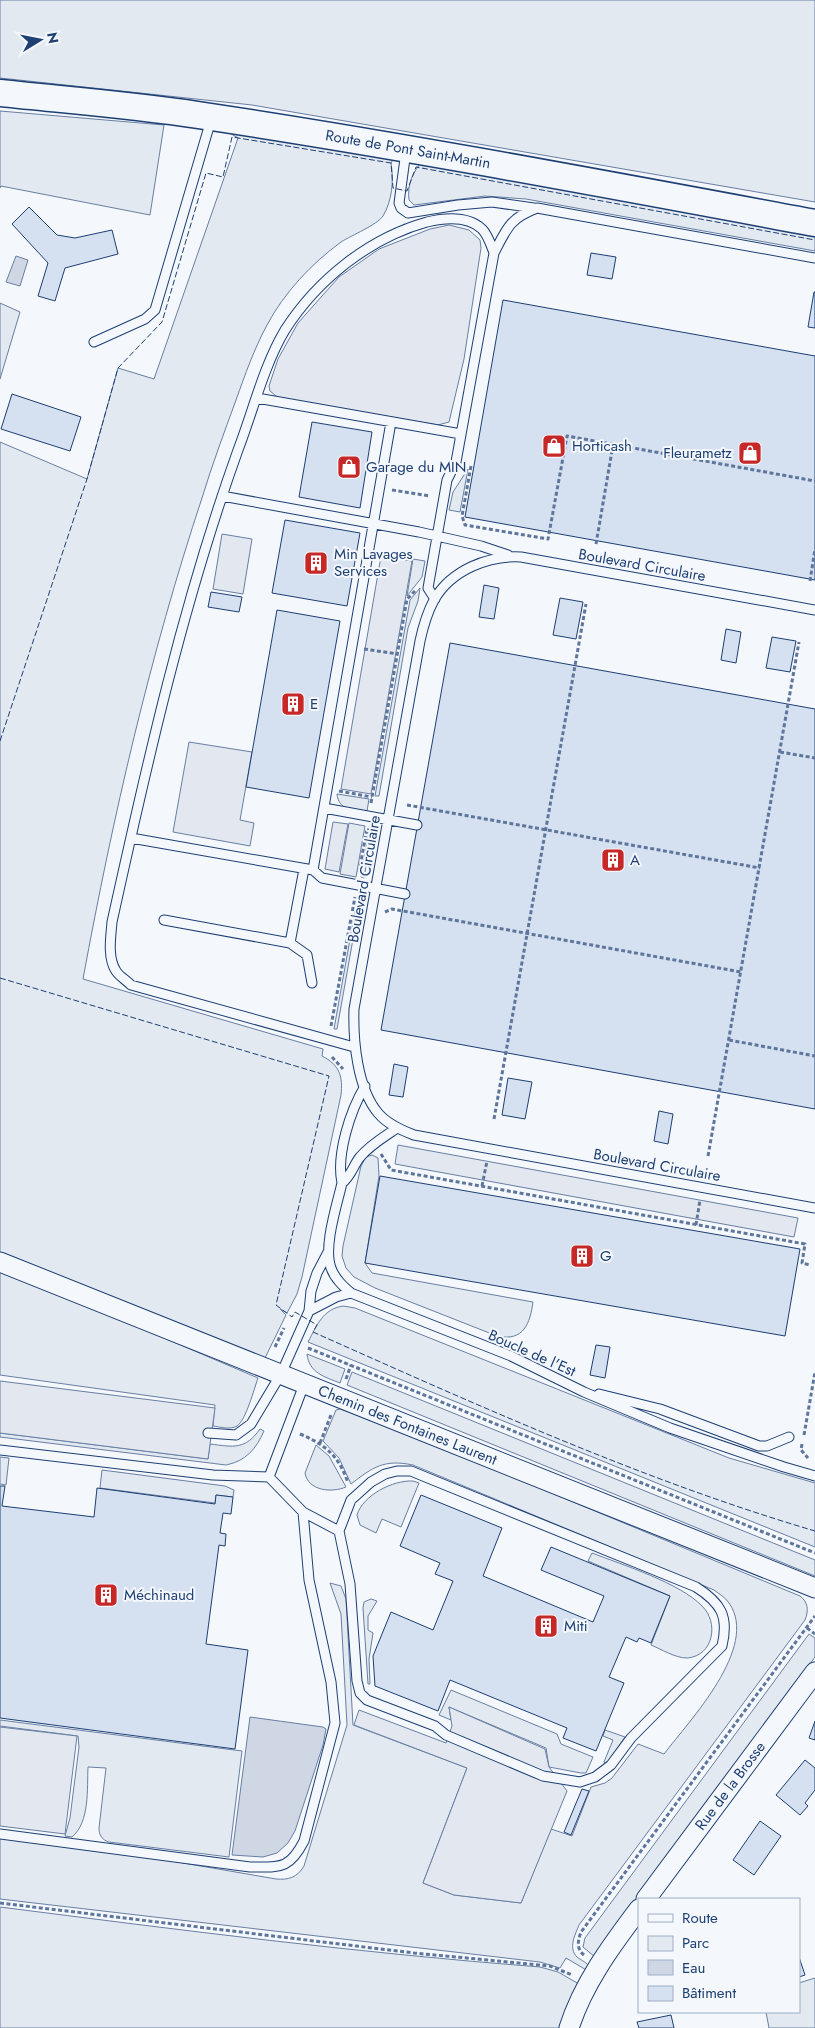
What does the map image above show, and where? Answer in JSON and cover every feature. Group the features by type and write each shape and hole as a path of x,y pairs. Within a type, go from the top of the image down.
{"main road":[{"name":"Route de Pont Saint-Martin","path":"0,94 114,104 212,117 406,148 815,223"}],"street":[{"name":"Chemin des Fontaines Laurent","path":"0,1262 305,1382 815,1588"},
{"name":"Rue de la Brosse","path":"647,1898 815,1672"},
{"path":"569,2028 574,2011 588,1983 638,1910"}],"lane":[{"path":"94,342 145,319 155,310 212,117"},
{"path":"406,148 399,203 401,208 408,214 458,205 492,202 537,208 815,258"},
{"path":"434,599 428,588 436,537 447,480 456,462 494,253 507,229 520,215 537,208"},
{"path":"354,1047 131,985 116,970 110,944 112,922 172,664 222,496 272,356 286,330 316,291 345,264 366,250 409,227 440,219 472,222 483,230 494,253"},
{"path":"257,398 461,434"},
{"path":"313,870 392,422"},
{"path":"222,496 419,532 481,546 511,556"},
{"name":"Boulevard Circulaire","path":"815,610 511,556 480,562 464,571 449,583 434,599 425,619 420,640 354,1009 354,1047 368,1096 379,1114 397,1128 421,1136 815,1208"},
{"path":"324,808 417,825"},
{"path":"130,838 313,870 322,878 405,894"},
{"path":"290,943 304,869"},
{"path":"164,920 290,943 307,954 312,984"},
{"name":"Boucle de l'Est","path":"365,1086 354,1106 348,1124 340,1173 342,1183 329,1250 331,1269 339,1282 351,1293 511,1356 584,1392 670,1428 815,1476"},
{"name":"Boucle de l'Est","path":"342,1183 350,1177 358,1159 366,1150 397,1128"},
{"path":"208,1433 227,1436 236,1435 244,1431 251,1424 281,1374 309,1311 311,1292 317,1273 329,1250"},
{"path":"309,1311 336,1297 351,1293"},
{"path":"269,1477 305,1382"},
{"path":"584,1392 660,1409 759,1446 767,1446 789,1437"},
{"path":"0,1450 213,1475 269,1477 303,1512 339,1531"},
{"path":"397,1471 410,1472 696,1587 712,1597 720,1606 724,1619 725,1633 722,1646 631,1738 605,1771 580,1782 543,1776 446,1736 435,1726 367,1700 360,1693 357,1681 350,1584 339,1531 351,1500 371,1482 385,1474 397,1471"},
{"path":"0,1834 250,1867 275,1867 287,1864 296,1856 304,1841 335,1723 332,1682 309,1580 303,1512"}],"path":[{"path":"473,458 462,516 465,525 548,539 567,436 815,482"},
{"path":"596,544 613,445"},
{"path":"390,489 431,496"},
{"path":"810,581 815,549"},
{"path":"370,810 408,599 416,589"},
{"path":"494,1119 586,604"},
{"path":"708,1156 799,642"},
{"path":"364,649 398,654"},
{"path":"780,752 815,758"},
{"path":"336,790 379,798"},
{"path":"408,805 760,868"},
{"path":"358,877 367,826"},
{"path":"331,1029 355,894"},
{"path":"392,909 741,972"},
{"path":"729,1040 815,1056"},
{"path":"378,1148 391,1170 806,1244 802,1263 810,1264"},
{"path":"482,1186 487,1161"},
{"path":"696,1225 700,1199"},
{"path":"305,1347 815,1553"},
{"path":"343,1384 351,1365"},
{"path":"810,1460 801,1450 815,1372"},
{"path":"334,1408 320,1442 339,1465 349,1486"},
{"path":"600,1965 582,1954 578,1940 582,1932 815,1616"},
{"path":"807,1628 815,1634"},
{"path":"0,1903 414,1954 550,1966 588,1983"}],"green space":[{"path":"0,0 815,0 815,202 252,105 0,78"},
{"path":"0,111 164,125 150,215 1,186 0,188"},
{"path":"228,132 391,155 392,191 386,210 380,219 341,242 309,269 290,290 267,325 250,362 183,557 149,676 120,797 83,979 323,1049 322,1056 333,1063 339,1072 341,1077 341,1095 302,1277 297,1294 287,1313 280,1309 286,1315 264,1360 0,1253 0,442 87,479 118,368 154,379 238,138"},
{"path":"423,160 815,232 815,251 526,199 485,196 414,205 409,200 410,183 416,169"},
{"path":"0,303 20,312 0,379"},
{"path":"468,469 460,512 449,510 453,492"},
{"path":"413,559 425,561 422,577 407,596"},
{"path":"420,588 418,601 408,628 379,796 375,796 410,600"},
{"path":"337,794 369,799 367,811 347,809 340,803"},
{"path":"349,823 365,826 356,877 340,874"},
{"path":"370,826 373,827 364,878 361,877"},
{"path":"355,911 358,911 337,1029 334,1029"},
{"path":"372,1155 378,1158 379,1176 365,1263 372,1273 533,1302 530,1317 524,1329 514,1336 497,1336 375,1288 354,1277 346,1268 342,1256 343,1246 361,1166 366,1157"},
{"path":"0,1268 258,1378 244,1418 237,1426 231,1428 213,1426 215,1405 0,1375"},
{"path":"343,1306 355,1308 729,1458 815,1483 815,1547 308,1342 321,1319 330,1310"},
{"path":"307,1354 345,1369 340,1383 314,1370"},
{"path":"352,1372 815,1560 815,1576 347,1385"},
{"path":"340,1409 385,1424 800,1596 806,1604 807,1613 805,1620 579,1925 573,1941 573,1950 577,1957 589,1966 588,1971 566,1958 560,1968 540,1962 0,1899 0,1838 166,1860 276,1879 295,1876 304,1866 347,1725 341,1614 330,1583 341,1586 346,1599 353,1725 467,1768 423,1883 454,1895 521,1903 551,1829 572,1836 591,1787 605,1783 612,1778 638,1744 664,1754 718,1683 729,1661 735,1641 736,1621 729,1603 724,1597 714,1590 413,1465 394,1463 379,1466 351,1484 339,1458 323,1441 336,1410"},
{"path":"260,1429 264,1431 254,1449 239,1461 226,1465 0,1437 0,1433 208,1459 210,1444 238,1446 249,1441"},
{"path":"316,1445 329,1456 346,1487 334,1490 321,1489 311,1484 307,1479 305,1473"},
{"path":"0,1457 9,1458 6,1485 0,1484"},
{"path":"102,1470 225,1486 234,1490 233,1497 216,1495 215,1503 100,1488"},
{"path":"405,1481 419,1483 401,1527 382,1519 376,1533 360,1525 357,1515 365,1501 372,1495 388,1486"},
{"path":"592,1553 666,1582 702,1606 711,1621 712,1629 708,1645 703,1651 696,1656 682,1658 651,1645 670,1596 588,1561"},
{"path":"371,1599 377,1601 368,1616 368,1630 373,1633 369,1659 370,1684 368,1684 363,1608 364,1602"},
{"path":"809,1634 815,1638 815,1657 595,1957 583,1947 585,1938"},
{"path":"451,1690 557,1734 561,1744 593,1757 586,1773 549,1767 546,1748 449,1707 451,1720 439,1715"},
{"path":"0,1720 242,1751 229,1857 104,1840 100,1835 99,1828 106,1768 88,1767 85,1814 82,1823 72,1837 65,1836 70,1818 79,1747 78,1736 0,1726"},
{"path":"605,1730 625,1737 606,1764 604,1762 613,1740 603,1736"},
{"path":"0,1907 337,1948 540,1967 558,1972 579,1984 563,2028 0,2028"},
{"path":"815,1978 815,2028 769,2028 766,2013 800,2013 800,1983"}],"shaded area":[{"path":"449,225 469,230 480,240 481,248 464,359 449,422 438,425 283,399 270,391 269,386 278,359 298,323 339,277 379,249 430,229"},
{"path":"222,534 252,539 243,594 213,589"},
{"path":"381,556 412,561 371,794 341,789"},
{"path":"189,742 252,752 240,820 254,823 250,846 173,832"},
{"path":"333,822 348,824 339,872 325,869"},
{"path":"398,1145 798,1218 794,1237 395,1164"},
{"path":"0,1381 215,1408 208,1459 0,1433"},
{"path":"449,1707 545,1749 549,1767 567,1791 521,1903 454,1895 423,1883 467,1768 354,1725 359,1710 446,1743 452,1726"},
{"path":"0,1727 77,1736 65,1834 0,1826"}],"water":[{"path":"16,256 28,260 20,286 6,282"},
{"path":"250,1717 323,1727 326,1729 323,1745 295,1831 288,1843 277,1853 263,1857 232,1855"}],"building":[{"path":"29,207 57,235 75,238 112,230 118,254 65,268 55,301 38,296 48,263 12,224"},
{"path":"591,253 616,257 612,279 587,275"},
{"path":"815,292 815,328 808,327"},
{"path":"503,300 815,356 815,580 465,517"},
{"path":"12,394 81,417 70,451 1,429"},
{"path":"312,422 372,432 360,508 299,497"},
{"name":"Min Lavages Services","path":"285,520 360,533 347,606 272,593"},
{"path":"484,585 499,588 494,619 479,617"},
{"path":"211,592 242,597 239,612 208,607"},
{"path":"560,598 583,602 576,639 553,635"},
{"name":"E","path":"277,610 340,621 309,798 246,787"},
{"path":"726,629 741,632 736,663 721,660"},
{"path":"772,637 796,641 790,672 766,668"},
{"name":"A","path":"450,643 815,709 815,1109 381,1030"},
{"path":"394,1064 408,1067 403,1097 389,1095"},
{"path":"508,1078 532,1082 525,1119 502,1115"},
{"path":"659,1111 673,1114 668,1144 654,1141"},
{"name":"G","path":"380,1176 800,1249 785,1336 365,1263"},
{"path":"596,1345 610,1347 605,1378 590,1375"},
{"name":"Méchinaud","path":"0,1486 5,1486 2,1506 94,1517 97,1488 215,1504 216,1495 233,1497 231,1514 223,1513 220,1533 226,1534 225,1546 219,1545 206,1644 248,1650 235,1749 0,1718"},
{"name":"Miti","path":"421,1495 502,1528 483,1576 593,1622 604,1596 541,1570 551,1547 670,1596 651,1643 639,1638 637,1642 626,1637 609,1677 624,1683 596,1751 563,1738 567,1728 450,1680 438,1711 375,1686 373,1656 391,1612 433,1630 453,1581 435,1574 440,1563 400,1546"},
{"path":"815,1721 815,1740 809,1738"},
{"path":"805,1760 815,1768 815,1790 805,1803 808,1806 800,1815 776,1795"},
{"path":"582,1789 589,1791 571,1835 564,1832"},
{"path":"760,1821 781,1836 754,1875 733,1860"},
{"path":"800,1960 805,1975 800,1977"},
{"path":"671,2015 674,2028 639,2028 637,2022"}],"fence":[{"path":"0,741 87,479 118,368 162,322 206,173 223,177 232,137 391,163 393,188 407,191 416,167 815,240"},
{"path":"0,978 329,1076 276,1305 292,1317 295,1312 317,1325 313,1332 498,1414 623,1465 750,1511 815,1531"}],"place":[{"name":"Horticash","path":"554,446"},
{"name":"Fleurametz","path":"750,453"},
{"name":"Garage du MIN","path":"349,467"},
{"name":"Min Lavages Services","path":"316,563"},
{"name":"E","path":"293,704"},
{"name":"A","path":"613,860"},
{"name":"G","path":"582,1256"},
{"name":"Méchinaud","path":"106,1595"},
{"name":"Miti","path":"546,1626"}]}
